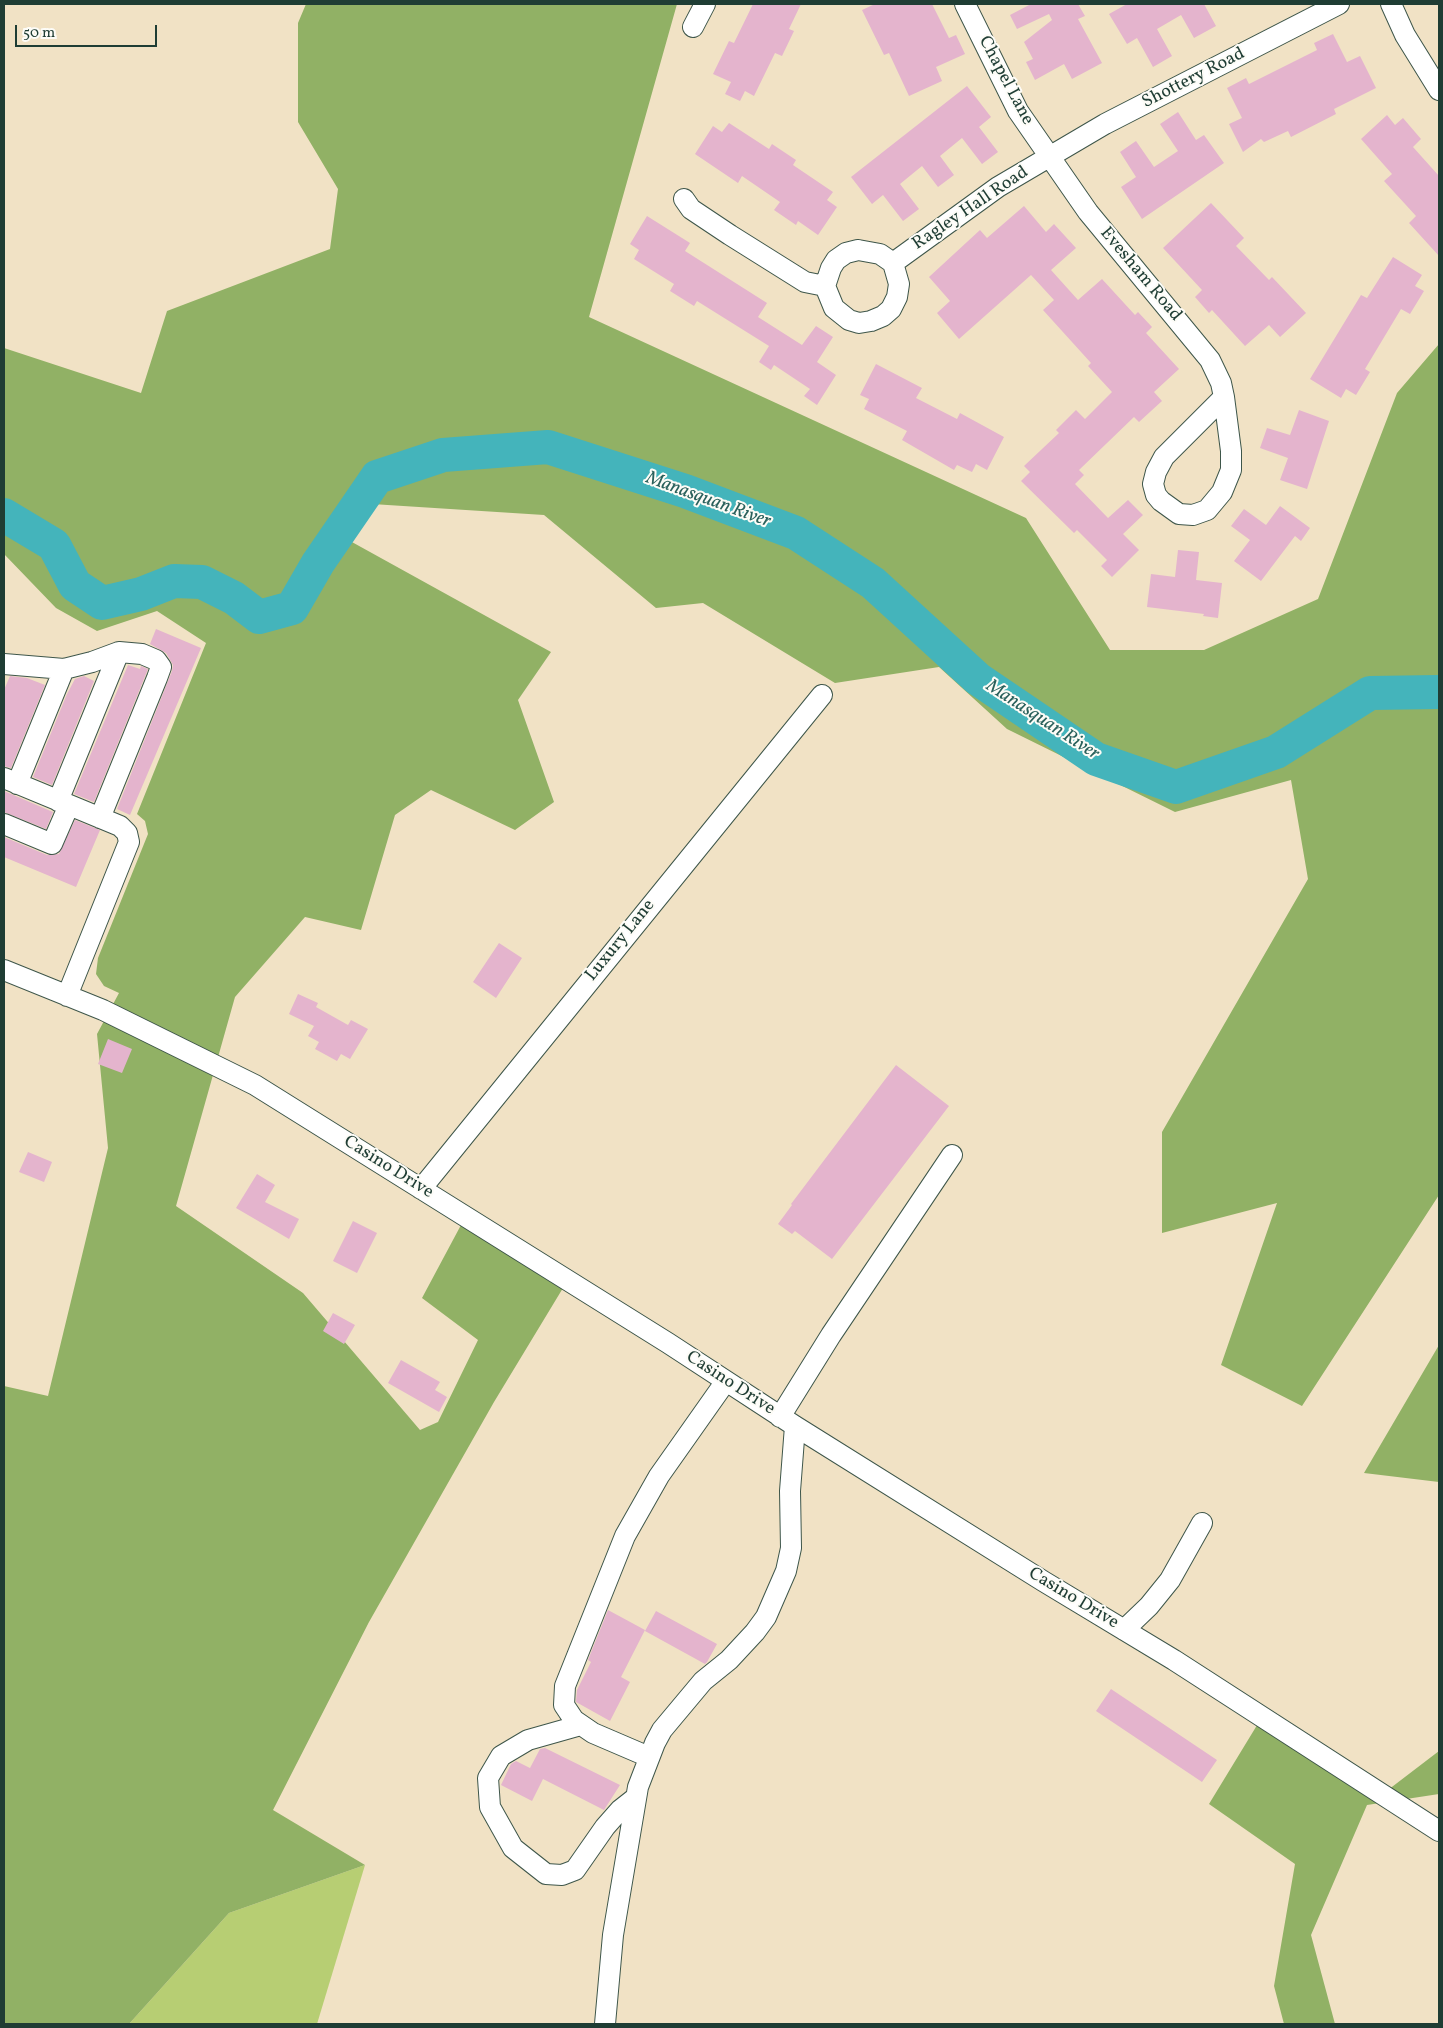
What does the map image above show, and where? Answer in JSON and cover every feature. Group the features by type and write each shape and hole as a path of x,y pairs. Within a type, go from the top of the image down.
{"street":[{"path":"693,26 705,4"},
{"name":"Chapel Lane","path":"965,4 1018,111 1050,156"},
{"name":"Shottery Road","path":"1050,156 1105,124 1339,4"},
{"path":"1391,4 1405,35 1439,90"},
{"name":"Ragley Hall Road","path":"893,263 998,187 1050,156"},
{"name":"Evesham Road","path":"1050,156 1088,212 1210,360 1221,383 1224,397 1231,451 1231,470 1222,492 1207,510 1193,515 1179,514 1156,495 1154,484 1156,472 1164,457 1224,397"},
{"path":"684,199 691,209 755,251 805,282 824,286"},
{"path":"858,250 871,250 893,263 899,284 897,297 891,309 871,321 859,323 840,315 834,308 824,286 831,268 846,254 858,250"},
{"path":"4,824 52,844 64,803 119,652"},
{"path":"4,664 64,669 92,662 119,652 142,654 156,660 160,667 100,818"},
{"path":"64,669 10,781 120,826 127,833 129,842 67,996"},
{"name":"Luxury Lane","path":"422,1189 468,1129 822,695"},
{"name":"Casino Drive","path":"4,970 129,1022 255,1084 726,1381 787,1422 1124,1630 1439,1831"},
{"path":"605,2024 613,1935 630,1844 634,1799 649,1757 662,1730 702,1681 729,1660 766,1617 786,1571 791,1548 787,1422 831,1335 952,1156"},
{"path":"649,1757 593,1733 574,1720 564,1705 565,1686 625,1536 659,1476 726,1381"},
{"path":"1124,1630 1149,1606 1170,1580 1202,1523"},
{"path":"581,1725 528,1740 501,1756 488,1778 490,1807 513,1848 546,1874 562,1875 575,1870 605,1826 634,1799"}],"green space":[{"path":"306,4 677,4 589,317 1026,518 1110,650 1204,650 1318,599 1397,393 1439,344 1439,1195 1302,1406 1221,1365 1277,1203 1162,1233 1162,1132 1308,879 1291,780 1175,812 1007,729 939,667 835,683 703,603 656,608 544,515 372,504 332,531 551,652 518,700 554,802 515,830 431,790 395,815 361,930 305,917 235,997 176,1206 303,1293 420,1430 438,1422 478,1340 422,1298 461,1225 563,1288 494,1402 369,1622 273,1810 365,1865 229,1913 129,2024 4,2023 4,1386 48,1396 108,1148 97,1034 119,993 104,986 96,974 98,958 148,834 145,821 137,814 206,643 157,611 97,631 56,608 4,554 4,348 141,393 167,311 330,249 338,189 298,122 298,23"},
{"path":"1439,1345 1439,1482 1364,1473"},
{"path":"1262,1717 1384,1793 1439,1751 1439,1794 1367,1805 1311,1935 1335,2024 1284,2024 1274,1986 1295,1864 1209,1804"},
{"path":"365,1865 317,2024 129,2024 229,1913"}],"building":[{"path":"753,4 801,4 789,29 794,31 782,56 775,53 754,96 745,91 740,101 725,94 731,82 713,74 729,41 734,43"},
{"path":"875,4 932,4 949,38 956,35 965,54 936,67 942,81 909,96 889,53 884,55 862,10"},
{"path":"1031,4 1078,4 1085,16 1078,19 1102,63 1072,79 1064,64 1035,80 1026,62 1033,59 1024,42 1052,20 1049,14 1017,29 1010,15"},
{"path":"1127,4 1204,4 1216,26 1194,38 1181,15 1157,29 1172,56 1153,67 1137,38 1127,44 1109,14"},
{"path":"1333,34 1347,62 1360,56 1376,88 1334,109 1336,114 1291,137 1288,131 1264,142 1261,139 1243,152 1229,124 1242,118 1227,88 1246,78 1249,84 1317,50 1314,43"},
{"path":"967,86 991,117 979,127 998,152 982,164 962,138 940,156 954,175 938,187 922,166 900,184 919,209 903,221 883,195 872,204 851,177"},
{"path":"1178,112 1196,140 1204,135 1224,163 1142,219 1121,187 1136,177 1120,152 1136,141 1154,167 1178,151 1160,124"},
{"path":"1387,115 1395,125 1403,118 1421,139 1413,147 1439,176 1439,256 1409,223 1416,216 1384,181 1392,174 1361,139"},
{"path":"729,123 769,149 772,144 796,160 793,165 833,192 827,200 837,207 818,235 798,221 796,225 774,210 780,202 742,176 738,183 695,154 713,126 722,132"},
{"path":"1211,203 1244,238 1236,246 1269,280 1272,277 1306,313 1280,337 1269,325 1245,346 1212,310 1209,313 1195,297 1202,290 1163,248"},
{"path":"1024,206 1046,232 1054,224 1076,248 1051,270 1078,300 1102,279 1135,315 1138,312 1152,327 1146,333 1179,369 1154,392 1162,401 1139,422 1134,417 1079,470 1084,475 1075,484 1108,518 1128,500 1143,515 1123,534 1139,550 1112,577 1101,566 1107,560 1077,530 1074,533 1021,481 1030,472 1024,466 1059,433 1056,430 1076,410 1085,419 1112,392 1088,366 1091,363 1043,310 1054,300 1031,275 959,339 937,313 950,301 929,277 980,230 987,238"},
{"path":"647,216 690,243 685,251 767,303 758,317 802,345 816,326 833,337 817,362 836,375 817,405 804,396 810,389 774,365 771,370 759,362 769,346 697,301 694,306 670,291 674,284 634,259 639,250 630,244"},
{"path":"1393,257 1422,275 1415,286 1424,291 1410,314 1401,309 1365,369 1370,372 1356,395 1346,389 1341,398 1310,379 1361,295 1367,298"},
{"path":"876,364 922,388 916,398 957,419 960,413 1004,437 987,470 976,464 972,472 957,465 954,470 902,440 907,431 864,409 869,399 860,395"},
{"path":"1299,410 1329,421 1307,489 1280,480 1288,458 1260,448 1267,428 1290,435"},
{"path":"1280,506 1310,528 1301,541 1295,536 1261,581 1234,561 1250,540 1231,526 1244,509 1266,525"},
{"path":"1178,550 1199,552 1196,580 1222,583 1218,618 1203,616 1204,614 1147,607 1151,574 1175,577"},
{"path":"156,629 201,648 130,815 117,809 173,665 166,653 150,644"},
{"path":"128,665 140,669 141,666 148,669 94,802 74,794"},
{"path":"10,676 27,678 45,685 11,768 4,766 4,690"},
{"path":"84,676 94,681 52,785 33,777 67,694 75,679"},
{"path":"4,791 53,812 46,829 4,812"},
{"path":"75,820 100,830 76,887 4,857 4,837 47,855 59,854"},
{"path":"499,943 522,958 496,998 473,982"},
{"path":"298,994 318,1003 316,1007 348,1025 351,1020 368,1029 350,1059 341,1054 337,1061 315,1049 319,1042 308,1036 314,1026 289,1014"},
{"path":"108,1039 132,1049 122,1073 98,1064"},
{"path":"896,1065 949,1106 832,1259 795,1231 792,1234 778,1224"},
{"path":"28,1152 52,1162 44,1182 19,1172"},
{"path":"257,1174 275,1185 265,1202 299,1219 289,1239 236,1208"},
{"path":"353,1221 377,1233 357,1273 333,1261"},
{"path":"333,1313 355,1325 344,1344 323,1331"},
{"path":"401,1360 440,1382 435,1390 447,1397 439,1412 388,1383"},
{"path":"608,1610 645,1630 621,1677 630,1682 610,1721 576,1702 577,1690 591,1662 588,1660"},
{"path":"656,1611 717,1644 705,1664 645,1631"},
{"path":"1111,1689 1217,1760 1202,1782 1096,1711"},
{"path":"545,1748 620,1785 604,1810 543,1779 532,1801 501,1785 511,1764 516,1761 530,1768 540,1749"}],"waterway":[{"name":"Manasquan River","path":"4,515 54,545 75,585 102,603 141,594 174,581 202,582 234,598 259,617 292,608 318,563 377,477 443,455 548,447 685,491 796,533 873,583 978,679 1096,759 1176,787 1276,752 1370,693 1439,692"}]}
